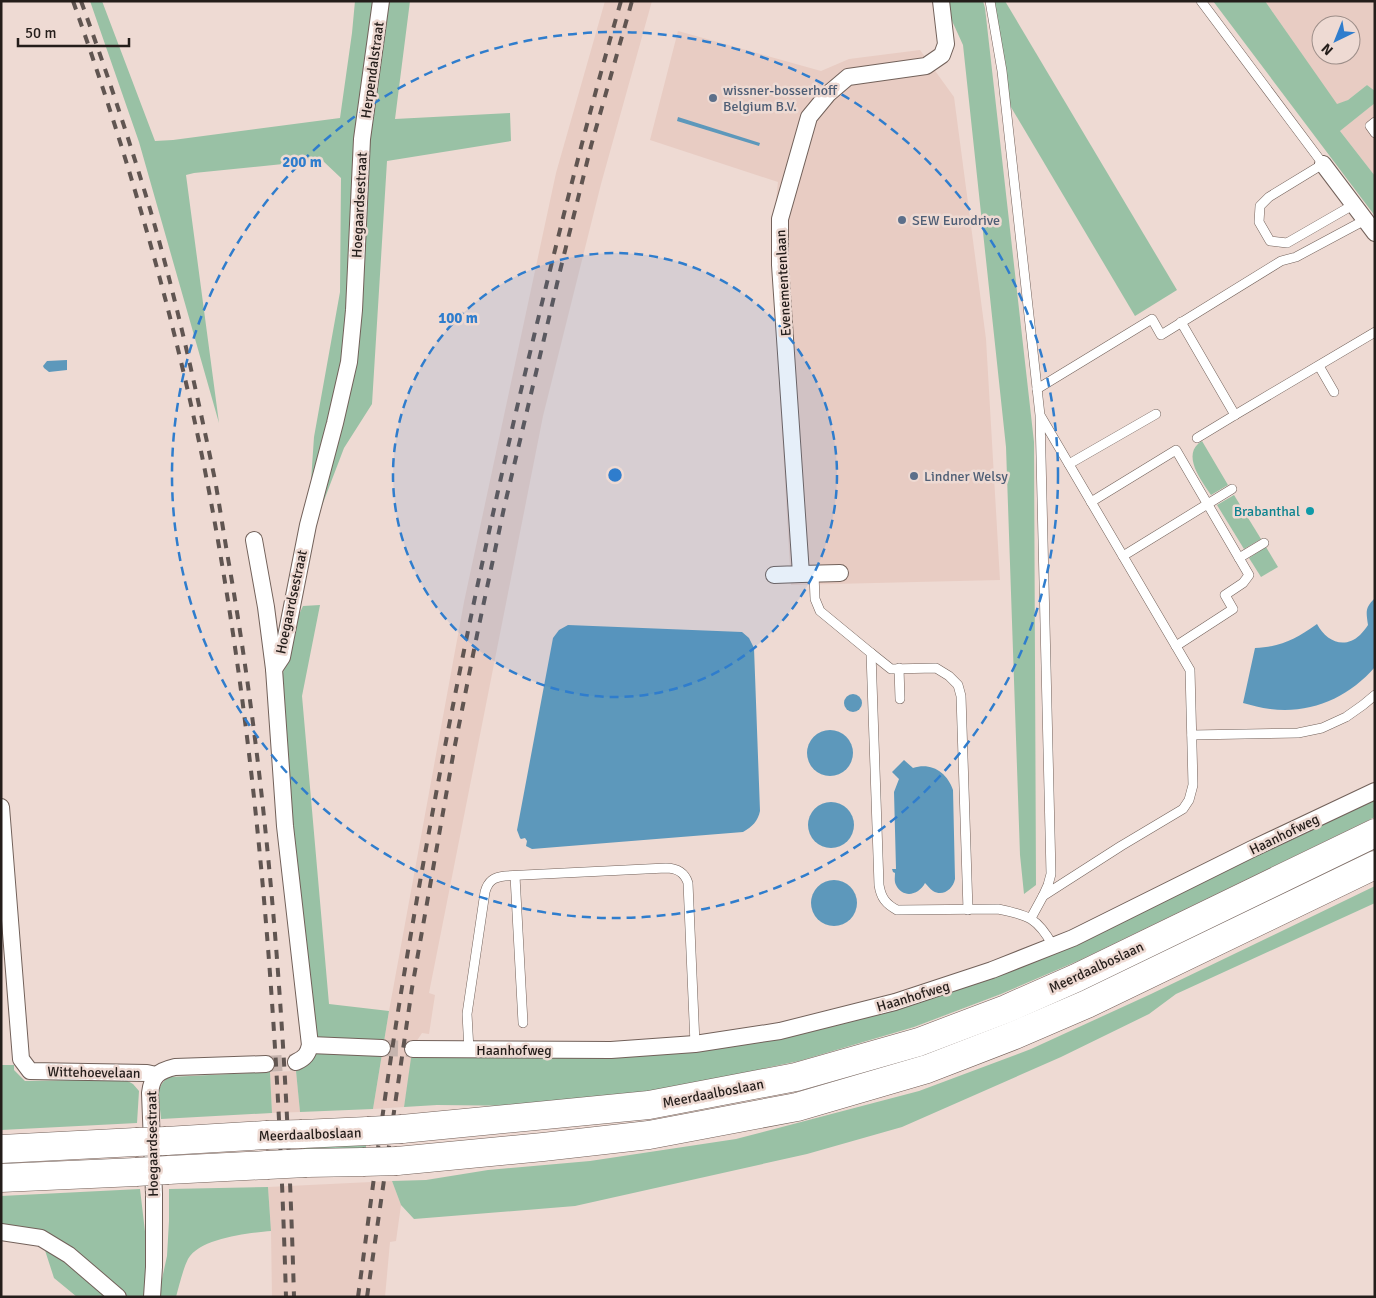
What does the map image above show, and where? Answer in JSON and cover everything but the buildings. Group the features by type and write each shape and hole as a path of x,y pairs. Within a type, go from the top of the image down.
{"highway":[{"name":"Meerdaalboslaan","path":"1,1149 402,1129 649,1105 796,1077 919,1042 1006,1009 1076,978 1375,833"},
{"name":"Meerdaalboslaan","path":"1,1178 306,1163 397,1161 649,1135 797,1107 928,1069 1016,1035 1087,1004 1375,865"}],"street":[{"name":"Herpendalstraat","path":"362,139 381,1"},
{"name":"Evenementenlaan","path":"808,574 780,265 780,219 809,117 828,94 848,78 926,66 942,55 946,44 941,1"},
{"name":"Hoegaardsestraat","path":"310,1045 285,826 274,669 282,657 308,525 336,423 349,362 354,310 362,139"},
{"path":"1323,164 1375,233"},
{"path":"254,540 266,607 274,669"},
{"path":"774,575 840,573"},
{"name":"Haanhofweg","path":"413,1049 611,1050 695,1044 780,1031 895,1002 992,970 1054,946 1375,791"},
{"name":"Wittehoevelaan","path":"1,807 21,1059 30,1071 147,1073 156,1076"},
{"path":"296,1062 304,1059 310,1045 382,1048"},
{"name":"Hoegaardsestraat","path":"152,1297 154,1212 151,1084 156,1076 164,1070 175,1067 266,1064"},
{"path":"1,1232 41,1238 69,1255 118,1297"}],"lane":[{"path":"990,1 1002,71 1040,415 1051,874 1048,885 1031,918"},
{"path":"1201,1 1323,164 1269,197 1260,206 1258,222 1270,242 1287,243 1353,205"},
{"path":"1375,122 1370,126 1375,132"},
{"path":"1036,389 1152,320 1161,335 1281,261 1296,258 1365,220"},
{"path":"1181,322 1235,415"},
{"path":"1197,438 1375,332"},
{"path":"1319,366 1334,392"},
{"path":"1069,464 1156,414"},
{"path":"1040,415 1190,670 1193,785 1189,800 1183,809 1043,896"},
{"path":"1091,502 1176,450 1208,504 1249,575 1243,583 1225,595 1233,609 1176,646"},
{"path":"1123,556 1232,489"},
{"path":"1239,558 1264,543"},
{"path":"808,574 820,611 890,669 936,668 949,676 958,685 962,696 968,910"},
{"path":"871,653 879,885 881,896 887,905 897,910 998,910 1015,913 1031,918 1044,930 1054,946"},
{"path":"899,668 900,699"},
{"path":"1192,735 1298,733 1322,728 1346,717 1375,695"},
{"path":"469,1050 467,1014 486,887 490,881 496,878 515,876 666,868 675,869 684,875 689,888 695,1044"},
{"path":"515,876 523,1022"}],"shaded area":[{"path":"605,1 652,1 601,184 543,416 429,993 435,995 429,1034 422,1033 414,1045 404,1107 373,1109 389,1011 464,602 556,173"},
{"path":"1265,1 1375,1 1375,91 1367,85 1348,100 1337,105"},
{"path":"678,31 821,71 849,59 920,50 954,97 986,339 1000,580 791,585 771,243 778,182 650,140"},
{"path":"1375,103 1375,176 1340,131"},
{"path":"296,1071 300,1112 272,1113 270,1072"},
{"path":"392,1181 401,1205 396,1241 390,1242 385,1297 272,1297 268,1187"}],"green space":[{"path":"90,1 102,1 155,141 340,118 355,1 410,1 395,119 510,113 511,141 387,161 372,404 344,448 299,566 308,525 314,437 340,292 341,178 322,160 186,175 219,423 139,142"},
{"path":"943,1 983,1 985,8 1034,442 1036,885 1024,894 1020,855 1006,447 963,45"},
{"path":"992,1 1005,1 1177,290 1135,316 1005,97"},
{"path":"1213,1 1265,1 1337,104 1348,100 1367,85 1375,91 1375,103 1340,131 1375,176 1375,216"},
{"path":"1202,441 1228,485 1211,495 1198,475 1193,460 1196,446"},
{"path":"1234,495 1261,539 1244,549 1217,505"},
{"path":"1266,547 1278,567 1261,577 1249,558"},
{"path":"320,605 302,696 329,1004 389,1011 373,1109 300,1112 296,1071 316,1051 290,830 281,688 288,638 303,606"},
{"path":"1375,795 1375,817 1080,960 1001,994 914,1027 799,1061 643,1094 530,1106 437,1105 404,1107 411,1058 416,1054 695,1048 1037,958"},
{"path":"1375,886 1375,903 1176,994 1149,1014 1061,1057 902,1127 807,1154 575,1206 414,1219 401,1205 392,1181 426,1180 488,1170 590,1161 736,1139 919,1091 1031,1049 1151,994"},
{"path":"1,1065 14,1065 14,1070 25,1081 124,1079 133,1084 139,1091 137,1123 1,1130"},
{"path":"270,1072 272,1113 161,1119 159,1090 164,1081 169,1077"},
{"path":"366,1139 366,1154 304,1156 303,1142"},
{"path":"268,1187 271,1231 226,1238 203,1246 188,1259 176,1297 158,1297 167,1256 169,1189"},
{"path":"140,1189 146,1240 145,1297 77,1297 54,1278 41,1238 1,1228 1,1196"}],"water":[{"path":"678,117 760,143 759,146 677,121"},
{"path":"67,360 67,370 49,372 43,366 47,361"},
{"path":"1375,598 1375,667 1353,687 1328,701 1300,709 1270,709 1243,703 1255,648 1281,644 1317,624 1325,635 1336,642 1342,643 1354,640 1368,625 1367,610 1369,604"},
{"path":"568,625 742,632 749,638 754,648 760,811 758,818 752,826 743,832 532,849 526,846 527,841 525,838 520,838 517,830 553,638 559,630"},
{"path":"849,694 857,694 862,699 860,710 849,712 844,707 844,699"},
{"path":"825,730 835,730 849,740 853,753 849,766 843,772 835,776 825,776 811,766 807,758 807,748 817,734"},
{"path":"904,760 913,768 926,766 938,770 947,778 953,790 955,879 950,889 944,892 937,893 925,883 915,893 907,894 895,884 895,873 892,869 896,869 894,792 899,779 892,772"},
{"path":"836,802 840,803 850,812 853,816 853,834 844,844 836,848 826,848 818,844 809,834 808,820 812,812 822,803"},
{"path":"839,880 843,881 853,890 856,894 856,912 847,922 839,926 829,926 821,922 812,912 811,898 815,890 825,881"}],"tunnel":[{"path":"382,1048 413,1049"},
{"path":"266,1064 296,1062"}],"railway":[{"path":"73,1 132,180 166,302 195,424 226,586 241,687 263,890 278,1093 286,1297"},
{"path":"81,1 134,157 177,310 215,480 244,655 256,746 275,929 287,1113 294,1297"},
{"path":"358,1297 384,1103 402,987 462,660 534,336 576,168 621,1"},
{"path":"367,1297 412,988 454,750 478,630 504,508 561,267 591,146 632,1"}],"place":[{"name":"wissner-bosserhoff Belgium B.V.","path":"713,98"},
{"name":"SEW Eurodrive","path":"902,220"},
{"name":"Lindner Welsy","path":"914,476"},
{"name":"Brabanthal","path":"1310,511"}]}
